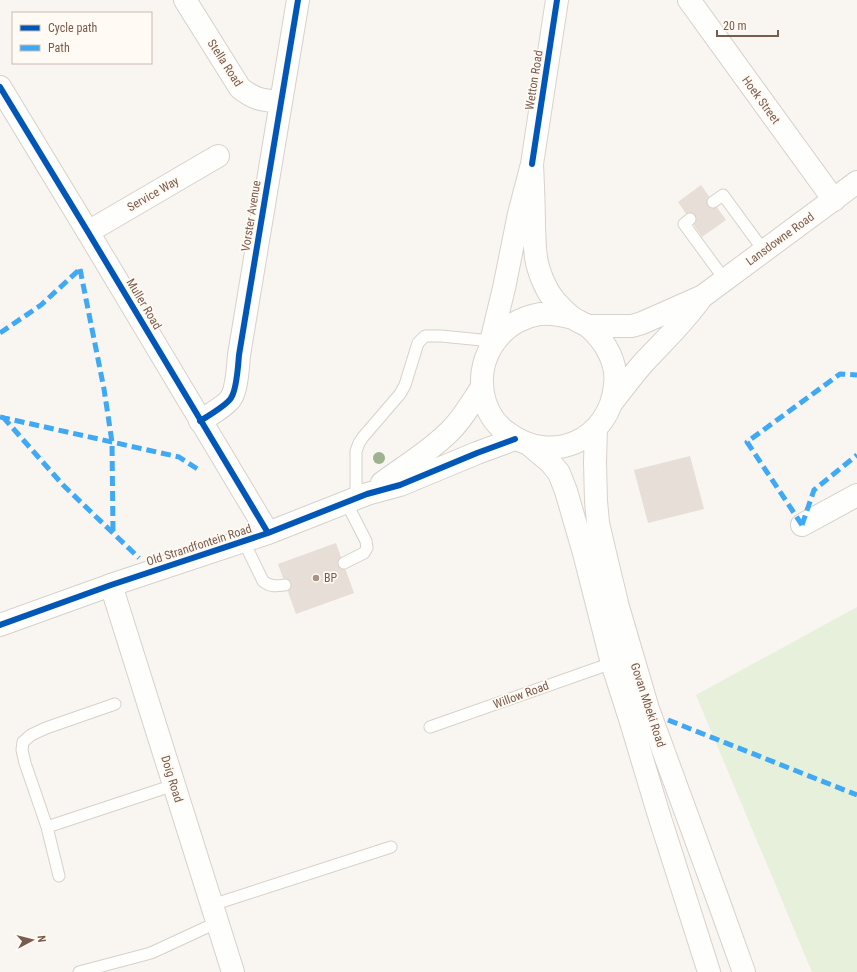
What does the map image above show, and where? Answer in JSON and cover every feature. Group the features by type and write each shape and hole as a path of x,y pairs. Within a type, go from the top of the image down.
{"street":[{"name":"Stella Road","path":"185,0 240,88 257,99 281,102"},
{"name":"Vorster Avenue","path":"200,420 231,399 234,388 298,0"},
{"name":"Wetton Road","path":"491,345 519,214 532,164 557,0"},
{"name":"Hoek Street","path":"689,0 834,200"},
{"name":"Muller Road","path":"0,87 268,534"},
{"name":"Service Way","path":"88,232 218,156"},
{"name":"Wetton Road","path":"532,164 538,269 551,297 580,322"},
{"name":"Lansdowne Road","path":"580,322 632,326 703,296 857,182"},
{"name":"Lansdowne Road","path":"613,401 646,360 691,313 703,296"},
{"path":"541,314 558,314 580,322 600,338 609,351 614,368 616,384 613,401 606,415 596,428 582,439 566,446 549,448 523,442 502,430 492,417 485,403 482,387 483,368 491,345 511,325 525,318 541,314"},
{"name":"Old Strandfontein Road","path":"356,498 424,453 449,432 455,426 482,387"},
{"name":"Govan Mbeki Road","path":"596,428 595,462 598,523 618,607 648,709 744,972"},
{"name":"Old Strandfontein Road","path":"0,625 112,585 268,534 356,498 400,484 477,453 523,442"},
{"name":"Govan Mbeki Road","path":"523,442 550,462 559,473 566,491 584,553 612,663 709,972"},
{"path":"802,525 857,495"},
{"name":"Doig Road","path":"112,585 233,972"}],"lane":[{"path":"713,202 723,195 764,251"},
{"path":"690,220 684,224 725,280"},
{"path":"344,563 364,553 367,548 356,498 356,451 363,437 400,394 405,385 418,343 425,336 441,336 491,345"},
{"path":"244,542 263,581 276,586 285,585"},
{"name":"Willow Road","path":"430,728 612,663"},
{"path":"59,876 47,827 25,763 22,750 23,742 31,735 46,728 115,704"},
{"path":"47,827 174,785"},
{"path":"79,972 151,953 215,913 391,847"}],"green space":[{"path":"857,607 857,972 812,972 696,695"}],"building":[{"path":"701,185 726,220 702,237 678,202"},
{"path":"690,456 704,509 648,523 634,470"},
{"path":"336,543 354,593 296,614 278,564"}],"marked path":[{"path":"80,269 104,389 112,442 113,532"},
{"path":"0,333 41,305 80,269"},
{"path":"802,525 747,442 840,374 857,375"},
{"path":"0,417 179,457 199,470"},
{"path":"3,417 63,485 139,558"},
{"path":"802,525 814,490 857,455"},
{"path":"668,720 857,795"}],"cycle path":[{"path":"200,421 226,404 231,398 235,389 239,355 298,0"},
{"path":"532,164 557,0"},
{"path":"0,87 268,533"},
{"path":"0,625 111,585 268,533 367,494 400,485 515,439"}],"place":[{"name":"BP","path":"316,578"}]}
